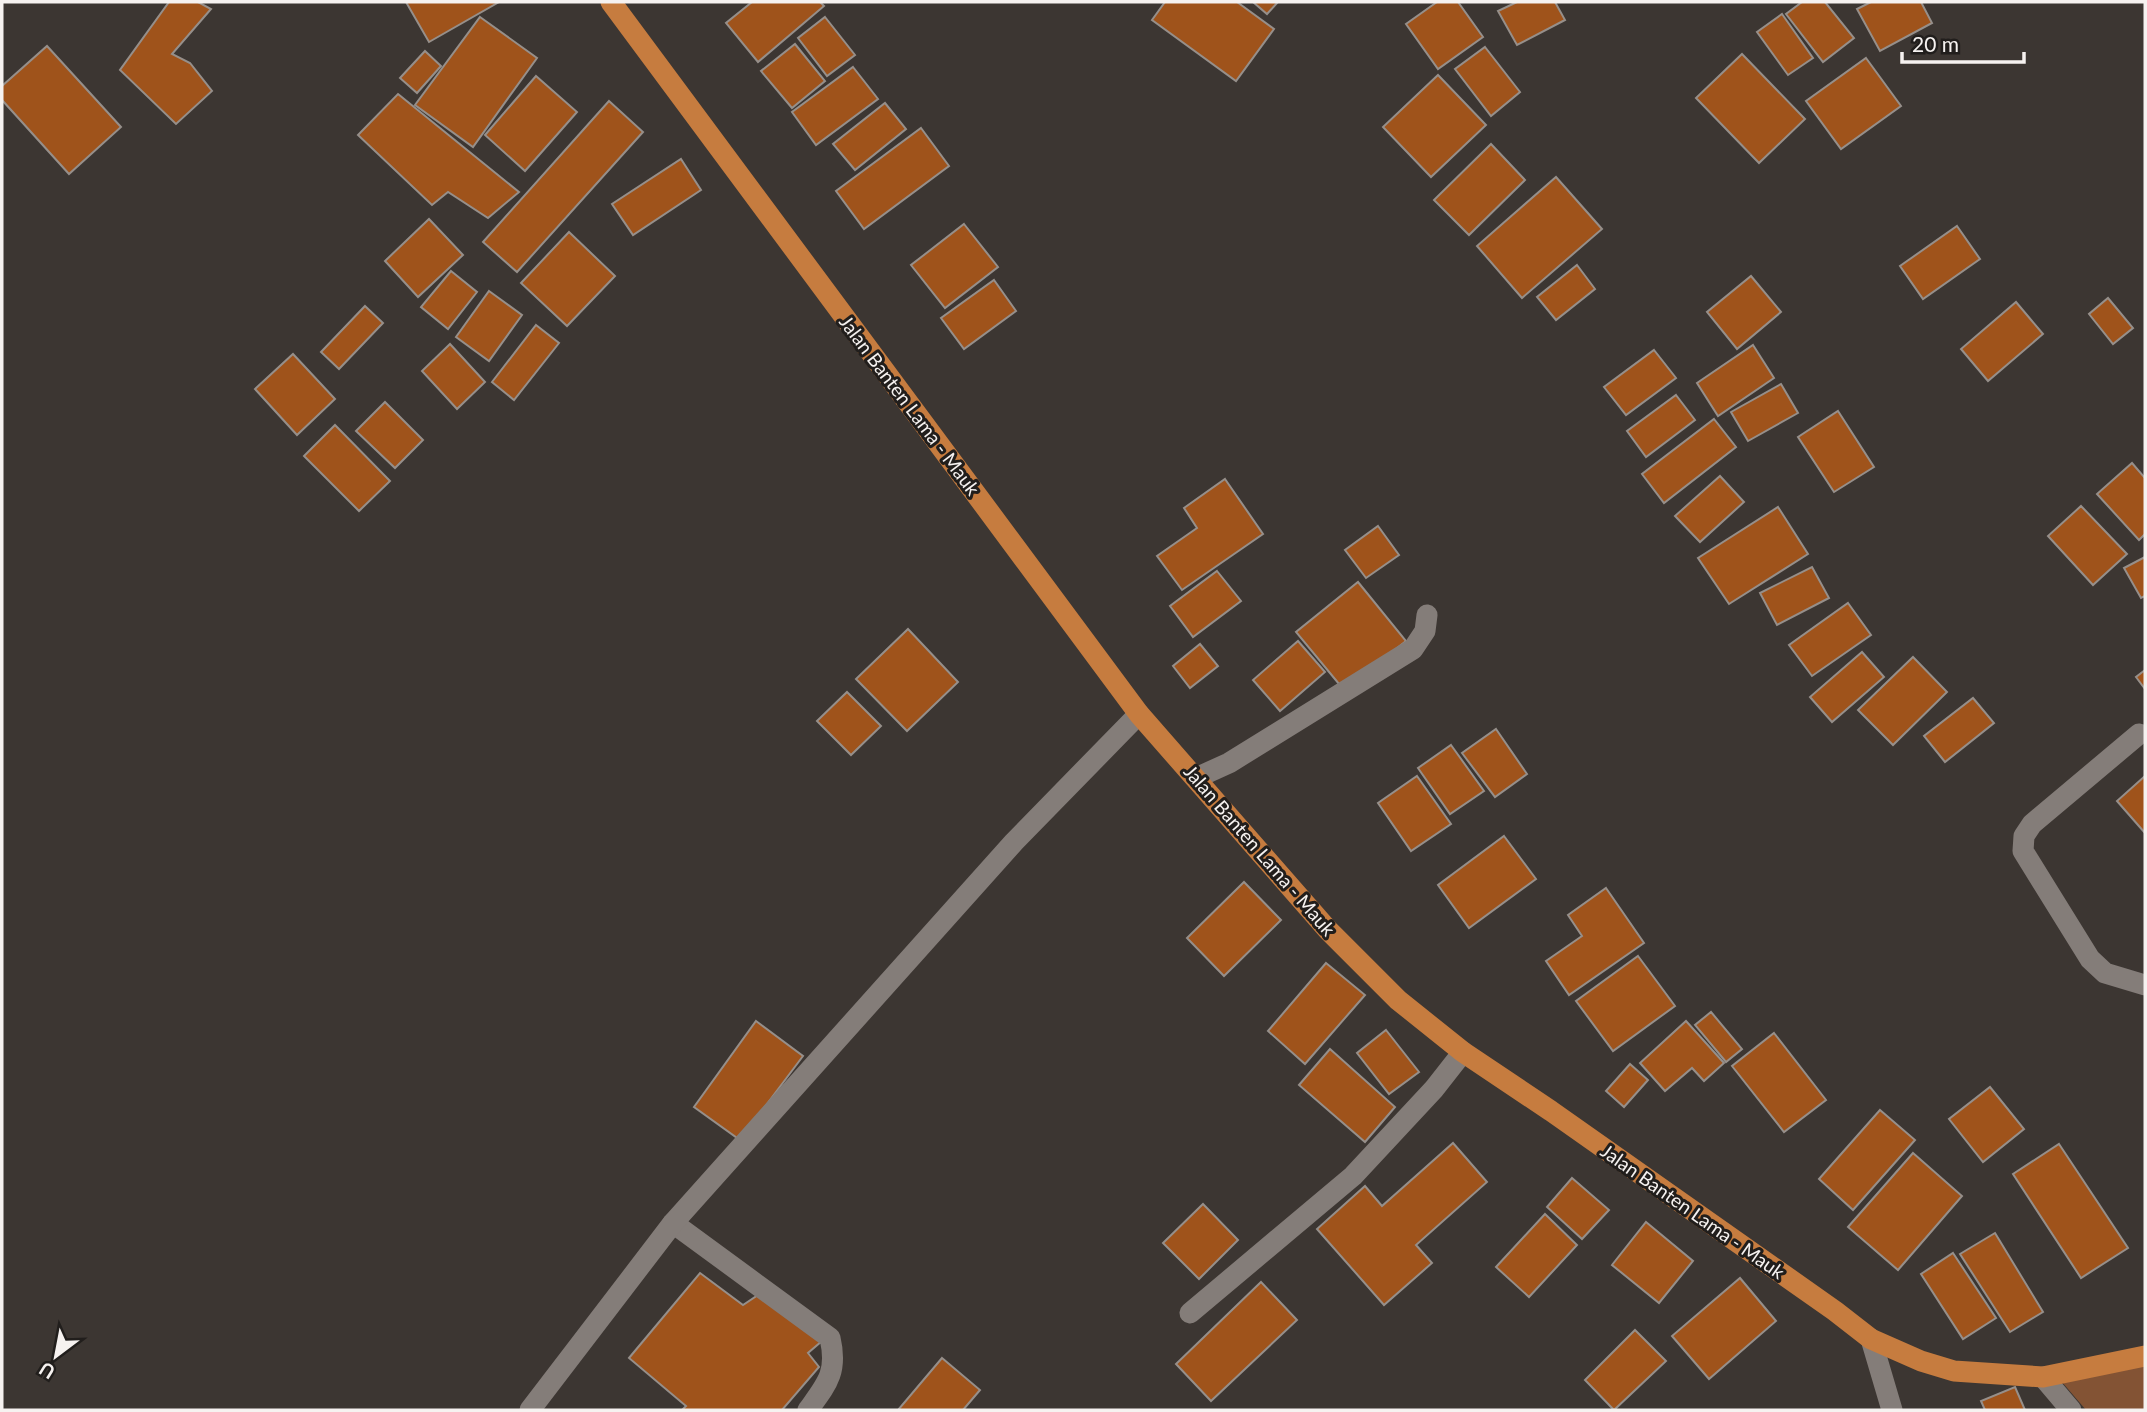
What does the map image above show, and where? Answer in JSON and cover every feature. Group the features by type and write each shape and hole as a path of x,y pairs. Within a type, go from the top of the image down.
{"main road":[{"name":"Jalan Banten Lama - Mauk","path":"611,2 1139,714 1328,930 1398,1000 1463,1052 1608,1151 1871,1339 1921,1361 1954,1371 2043,1377 2145,1356"}],"street":[{"path":"1196,778 1228,763 1404,656 1413,649 1425,631 1427,615"},
{"path":"530,1410 673,1223 1014,842 1139,714"},
{"path":"2139,734 2032,824 2024,836 2023,851 2090,959 2105,973 2145,985"},
{"path":"1190,1313 1353,1176 1434,1089 1463,1052"},
{"path":"673,1223 830,1338 834,1356 833,1370 828,1382 808,1410"},
{"path":"1871,1339 1892,1410"},
{"path":"2043,1377 2071,1410"}],"shaded area":[{"path":"2145,1365 2145,1410 2086,1410 2062,1382"}],"building":[{"path":"169,2 198,2 211,9 172,54 190,63 212,91 176,124 120,70"},
{"path":"406,2 499,2 429,42"},
{"path":"752,2 820,2 824,6 758,62 726,23"},
{"path":"1165,2 1237,2 1274,29 1236,81 1152,20"},
{"path":"1253,2 1278,2 1267,14"},
{"path":"1437,2 1458,2 1483,37 1438,69 1406,24"},
{"path":"1517,2 1555,2 1565,20 1517,45 1498,11"},
{"path":"1802,2 1825,2 1854,38 1823,62 1786,14"},
{"path":"1871,2 1921,2 1932,23 1880,51 1857,9"},
{"path":"1782,14 1813,58 1788,75 1757,32"},
{"path":"480,17 537,58 473,147 415,105"},
{"path":"825,17 855,55 827,76 798,38"},
{"path":"795,44 825,81 792,108 761,71"},
{"path":"47,46 121,127 69,174 2,100 2,86"},
{"path":"1485,47 1520,92 1491,116 1455,69"},
{"path":"425,51 441,66 417,93 400,78"},
{"path":"1742,54 1805,119 1759,163 1696,98"},
{"path":"1866,58 1901,106 1841,149 1806,101"},
{"path":"853,67 878,99 816,145 792,112"},
{"path":"1438,75 1486,125 1431,177 1383,127"},
{"path":"536,76 577,112 525,171 485,135"},
{"path":"398,94 519,192 488,218 448,192 432,205 358,135"},
{"path":"609,101 643,132 517,272 483,242"},
{"path":"885,103 906,129 855,170 833,144"},
{"path":"921,128 949,166 864,229 836,191"},
{"path":"1491,144 1525,180 1469,235 1434,200"},
{"path":"681,159 701,190 633,235 612,204"},
{"path":"1556,177 1602,229 1522,298 1477,246"},
{"path":"429,219 463,255 418,297 385,261"},
{"path":"964,224 998,267 945,308 911,265"},
{"path":"1957,226 1980,259 1923,299 1900,266"},
{"path":"569,232 615,276 567,326 521,283"},
{"path":"1577,265 1595,289 1556,320 1537,297"},
{"path":"451,271 477,292 448,329 421,307"},
{"path":"1751,276 1781,312 1737,349 1707,312"},
{"path":"994,280 1016,311 964,349 941,318"},
{"path":"489,291 522,315 489,361 456,337"},
{"path":"2108,298 2133,328 2113,344 2089,314"},
{"path":"2016,302 2043,334 1988,381 1961,349"},
{"path":"365,306 383,323 339,369 321,352"},
{"path":"536,325 559,343 514,400 492,382"},
{"path":"450,344 485,382 457,409 422,371"},
{"path":"1753,345 1774,378 1718,416 1697,383"},
{"path":"1654,350 1676,378 1626,415 1604,387"},
{"path":"293,354 335,399 297,435 255,389"},
{"path":"1781,384 1798,413 1748,441 1731,412"},
{"path":"1676,395 1695,420 1646,457 1627,431"},
{"path":"385,402 423,440 395,468 356,431"},
{"path":"1838,411 1874,467 1834,492 1798,437"},
{"path":"1714,419 1736,447 1664,503 1642,474"},
{"path":"335,425 390,481 359,511 304,456"},
{"path":"2132,463 2145,478 2145,534 2139,540 2097,494"},
{"path":"1720,476 1744,502 1700,542 1675,516"},
{"path":"1225,479 1263,534 1182,590 1157,556 1197,528 1184,508"},
{"path":"2081,506 2127,554 2093,585 2048,536"},
{"path":"1778,507 1808,554 1729,604 1698,558"},
{"path":"1378,526 1399,555 1366,578 1345,550"},
{"path":"2145,557 2145,596 2141,598 2124,568"},
{"path":"1812,567 1829,598 1777,625 1760,593"},
{"path":"1217,571 1241,601 1193,637 1170,606"},
{"path":"1358,582 1406,641 1344,690 1296,632"},
{"path":"1848,603 1871,635 1812,676 1789,645"},
{"path":"908,629 958,682 907,731 856,679"},
{"path":"1298,641 1325,672 1280,711 1253,680"},
{"path":"1200,644 1218,666 1190,688 1173,666"},
{"path":"1862,652 1884,677 1832,722 1810,697"},
{"path":"1913,657 1947,692 1893,745 1858,710"},
{"path":"2145,670 2145,689 2136,677"},
{"path":"847,692 881,726 851,755 817,721"},
{"path":"1973,698 1994,723 1945,762 1924,736"},
{"path":"1496,729 1527,774 1495,797 1462,753"},
{"path":"1451,745 1484,791 1450,814 1418,768"},
{"path":"1417,776 1451,824 1411,851 1378,803"},
{"path":"2145,776 2145,833 2117,801"},
{"path":"1504,836 1536,879 1469,928 1438,885"},
{"path":"1244,882 1281,920 1224,976 1187,938"},
{"path":"1606,888 1644,943 1569,995 1546,961 1582,936 1568,915"},
{"path":"1638,956 1675,1006 1613,1051 1576,1001"},
{"path":"1326,963 1365,995 1305,1064 1268,1031"},
{"path":"1711,1012 1742,1049 1726,1062 1695,1025"},
{"path":"756,1021 803,1056 740,1140 694,1107"},
{"path":"1686,1021 1724,1063 1704,1081 1692,1068 1665,1091 1640,1063"},
{"path":"1386,1030 1419,1072 1389,1094 1357,1053"},
{"path":"1774,1033 1826,1100 1784,1132 1732,1066"},
{"path":"1330,1049 1395,1107 1365,1142 1299,1085"},
{"path":"1630,1064 1648,1080 1624,1107 1606,1091"},
{"path":"1990,1087 2024,1129 1983,1162 1949,1119"},
{"path":"1880,1110 1915,1140 1853,1210 1819,1179"},
{"path":"1453,1143 1487,1182 1416,1245 1432,1263 1384,1305 1317,1229 1365,1186 1382,1206"},
{"path":"2059,1144 2128,1248 2081,1278 2013,1174"},
{"path":"1913,1153 1962,1196 1898,1270 1848,1227"},
{"path":"1572,1178 1609,1210 1582,1239 1547,1207"},
{"path":"1203,1204 1238,1240 1199,1279 1163,1243"},
{"path":"1545,1214 1577,1245 1529,1297 1496,1267"},
{"path":"1646,1222 1693,1261 1659,1303 1612,1265"},
{"path":"1995,1233 2043,1312 2010,1332 1960,1254"},
{"path":"1953,1253 1996,1318 1963,1339 1921,1274"},
{"path":"700,1273 743,1305 761,1293 822,1341 808,1353 819,1367 782,1410 682,1410 686,1406 629,1358"},
{"path":"1740,1278 1776,1321 1709,1379 1672,1336"},
{"path":"1261,1282 1297,1320 1211,1401 1176,1364"},
{"path":"1635,1330 1666,1361 1614,1410 1585,1380"},
{"path":"942,1358 980,1390 963,1410 898,1410"},
{"path":"2015,1387 2025,1410 1985,1410 1981,1401"}]}
